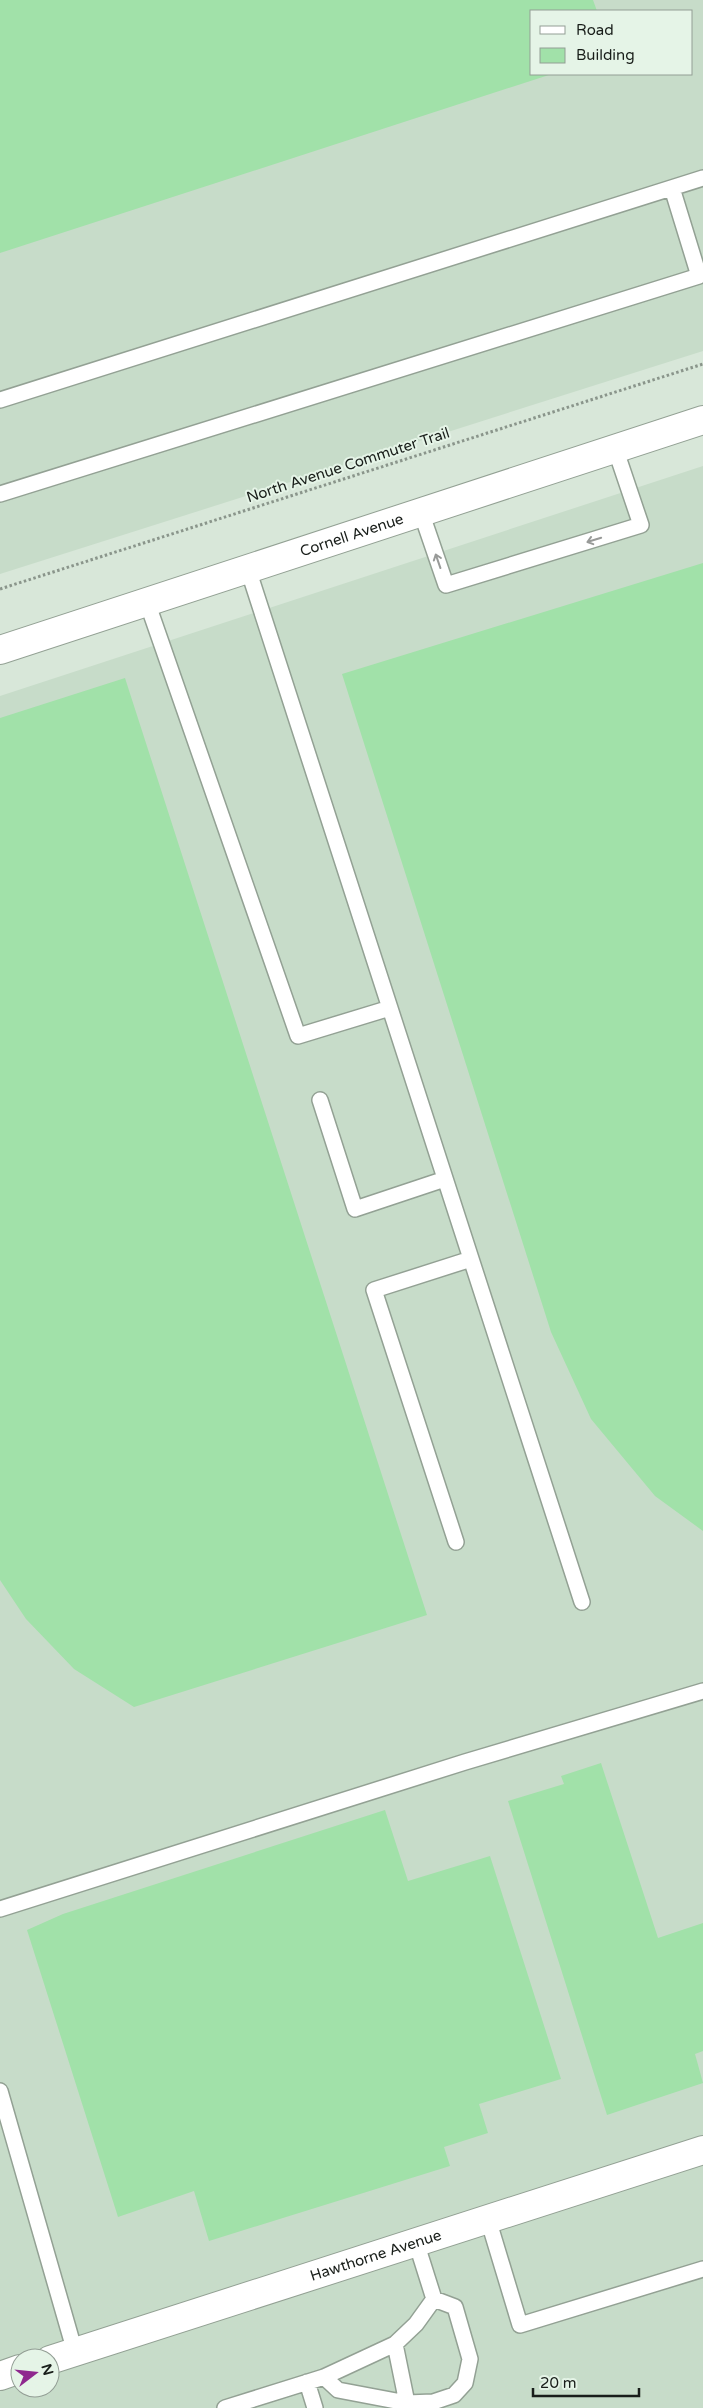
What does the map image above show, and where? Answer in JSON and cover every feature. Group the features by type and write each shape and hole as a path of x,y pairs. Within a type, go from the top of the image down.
{"street":[{"name":"Cornell Avenue","path":"0,650 703,420"},
{"name":"Hawthorne Avenue","path":"63,2356 703,2150"}],"lane":[{"path":"0,400 703,178"},
{"path":"0,494 699,276 672,188"},
{"path":"421,512 446,585 641,525 615,448"},
{"path":"248,569 582,1602"},
{"path":"147,602 298,1036 390,1008"},
{"path":"320,1100 355,1209 445,1180"},
{"path":"456,1542 374,1290 471,1259"},
{"path":"0,1909 465,1762 703,1691"},
{"path":"0,2091 63,2356"},
{"path":"488,2219 520,2325 703,2269"},
{"path":"416,2242 434,2299"},
{"path":"226,2408 324,2377 395,2344 416,2324 434,2299"},
{"path":"324,2377 338,2390 407,2403 433,2402 454,2395 465,2383 470,2359 455,2307 434,2299"},
{"path":"395,2344 407,2403"},
{"path":"307,2382 315,2408"}],"path":[{"name":"North Avenue Commuter Trail","path":"0,589 703,364"}],"shaded area":[{"path":"0,0 703,0 703,351 0,574"},
{"path":"703,466 703,2408 0,2408 0,696"}],"building":[{"path":"0,0 593,0 597,10 530,10 530,75 549,75 0,253"},
{"path":"703,563 703,1531 655,1496 591,1419 551,1332 342,674"},
{"path":"125,678 427,1615 134,1707 74,1669 26,1619 0,1580 0,718"},
{"path":"601,1763 658,1938 703,1923 703,2051 695,2054 703,2083 607,2115 508,1801 564,1784 561,1776"},
{"path":"385,1810 408,1881 490,1856 561,2079 479,2104 488,2133 444,2147 450,2166 209,2241 194,2191 118,2217 27,1930 63,1914"}]}
